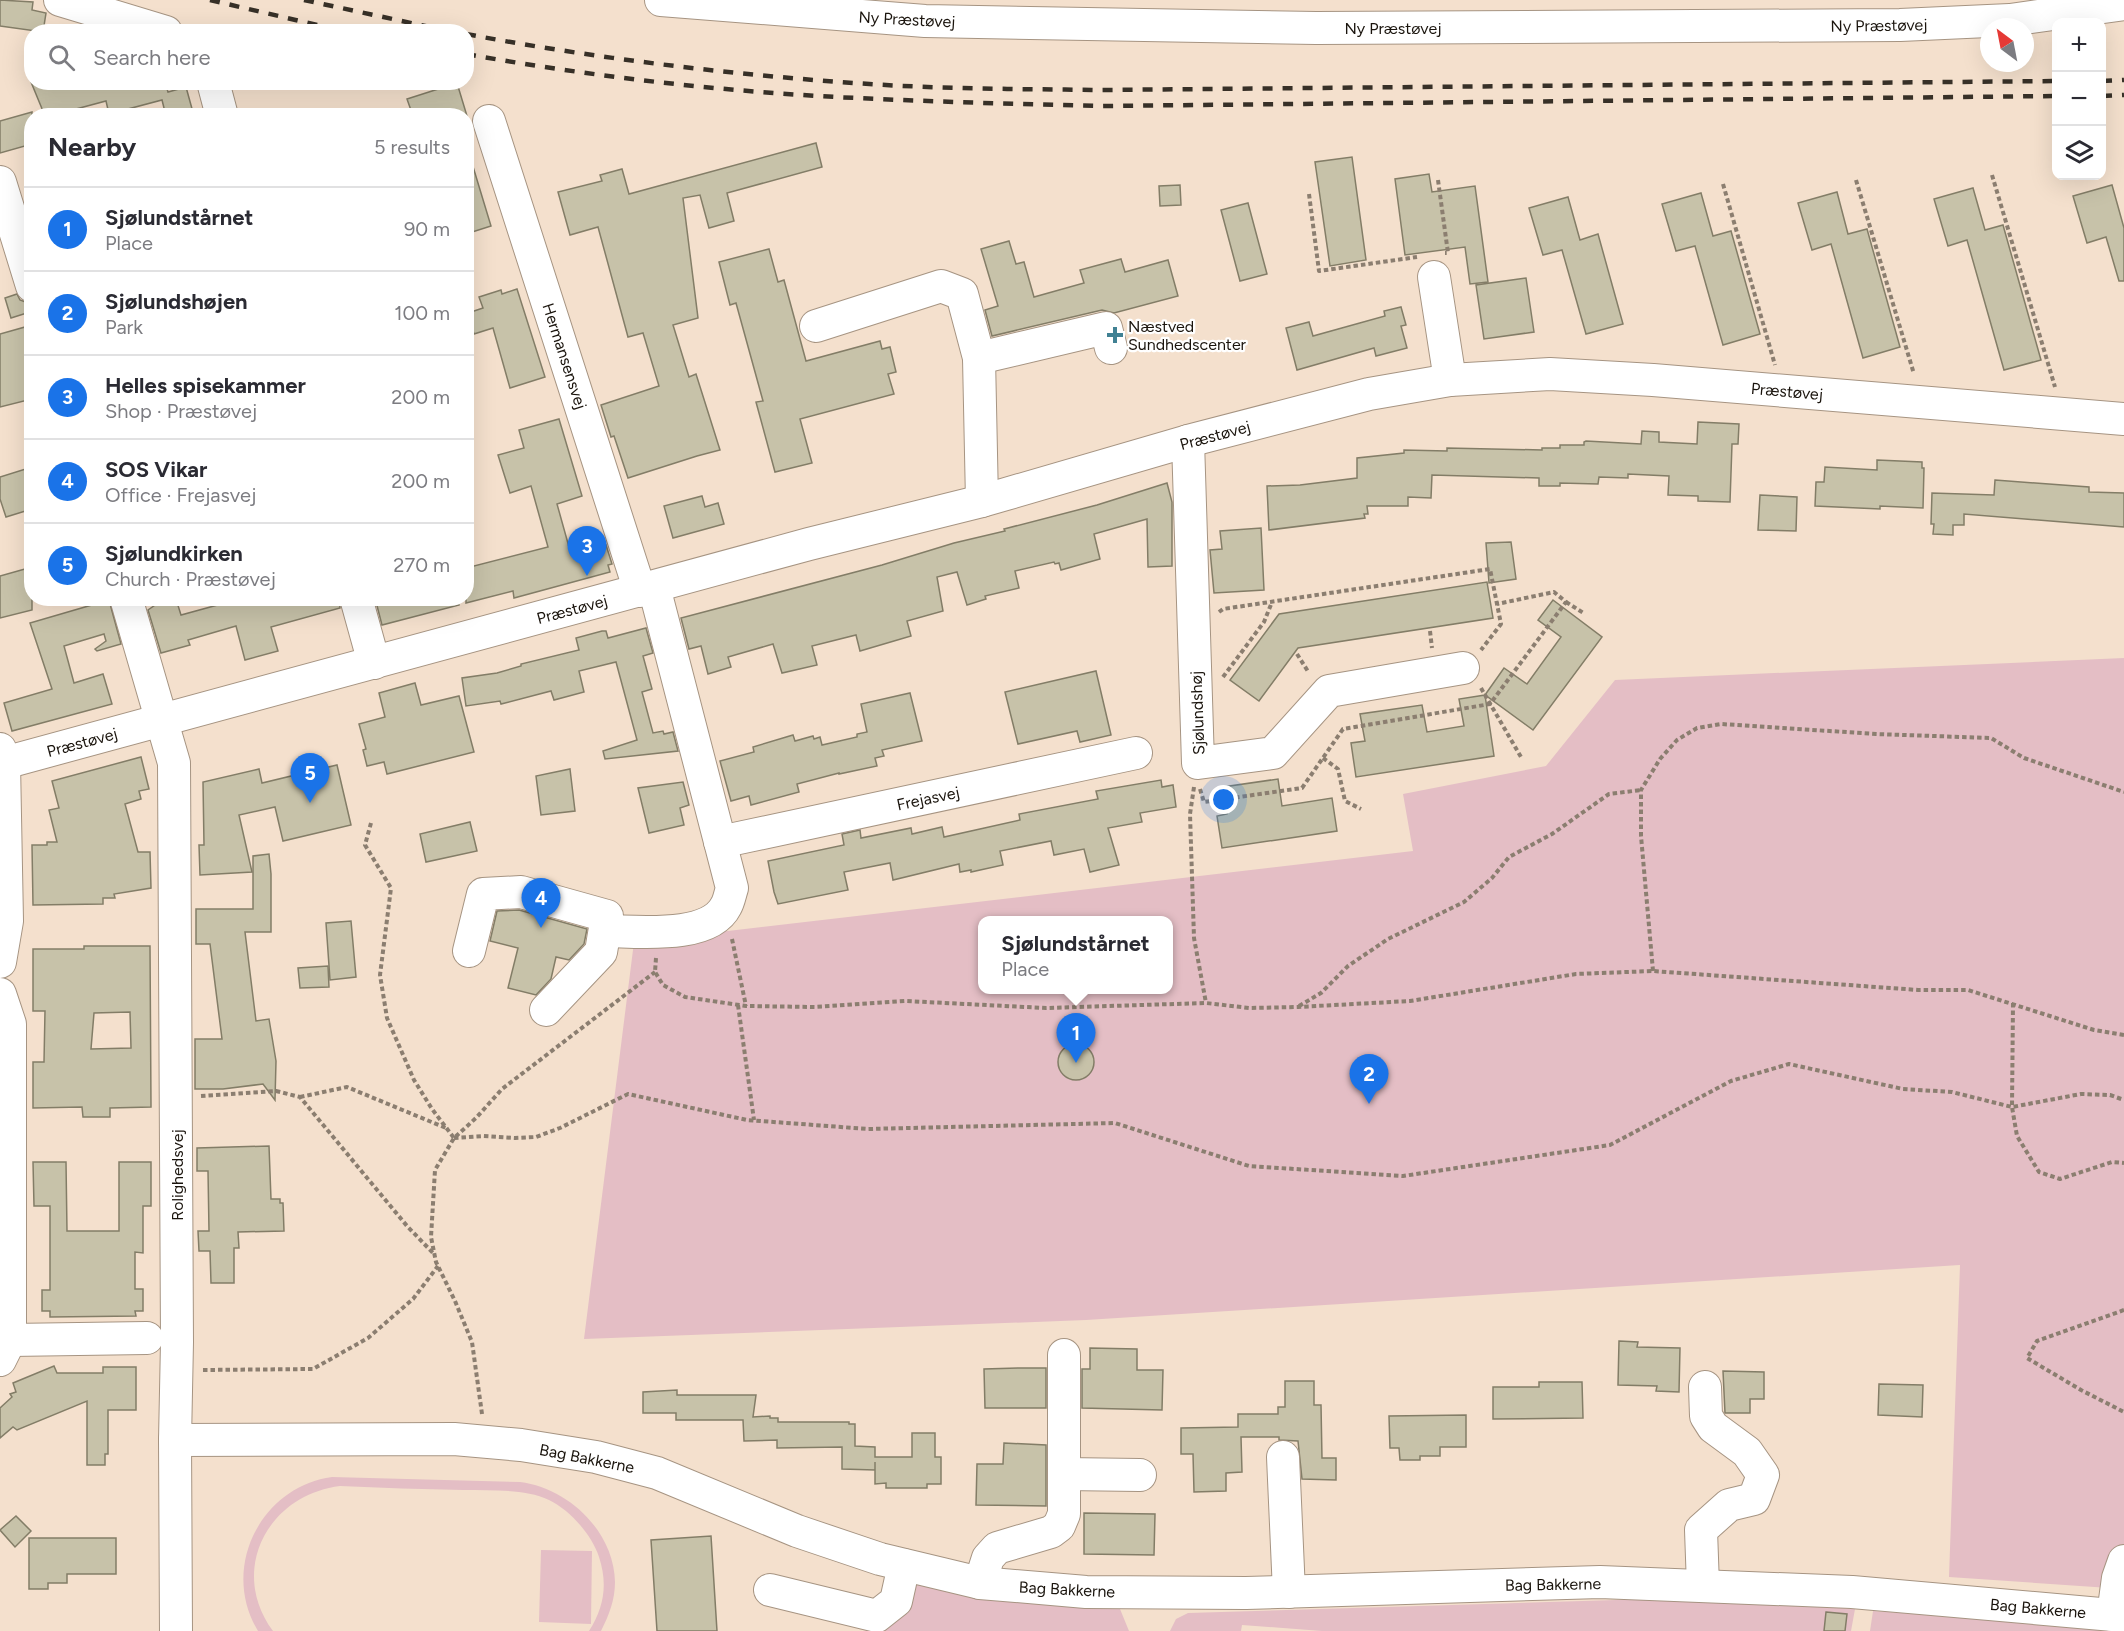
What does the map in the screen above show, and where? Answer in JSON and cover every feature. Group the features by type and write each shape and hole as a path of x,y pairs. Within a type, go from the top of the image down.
{"street":[{"path":"60,0 140,24"},
{"name":"Ny Præstøvej","path":"661,0 925,21 1316,28 1900,25 2010,20 2124,4"},
{"path":"215,90 220,108"},
{"name":"Hermansensvej","path":"489,121 647,589"},
{"path":"0,182 24,260"},
{"path":"1431,263 1450,380"},
{"path":"816,326 941,286 962,294 979,358 982,501"},
{"path":"979,358 1106,328 1111,348"},
{"name":"Præstøvej","path":"1,759 163,720 809,544 982,501 1188,441 1369,394 1450,380 1550,374 2124,418"},
{"name":"Sjølundshøj","path":"1188,441 1197,770 1273,753 1329,691 1463,668"},
{"path":"605,931 670,931 693,928 711,921 725,908 732,888 647,589"},
{"path":"128,606 163,720"},
{"path":"358,606 374,663"},
{"name":"Rolighedsvej","path":"163,720 174,763 176,1631"},
{"name":"Frejasvej","path":"720,842 1136,753"},
{"path":"0,962 7,921 1,759"},
{"path":"469,951 483,894 521,892 607,916 601,952 546,1010"},
{"path":"0,994 10,1024 5,1092 5,1350 147,1338"},
{"path":"980,1583 988,1558 997,1548 1051,1532 1059,1526 1064,1514 1064,1355"},
{"path":"1703,1586 1701,1530 1729,1505 1754,1499 1763,1475 1747,1452 1713,1427 1706,1416 1705,1387"},
{"name":"Bag Bakkerne","path":"175,1440 454,1439 521,1445 596,1457 657,1473 796,1531 880,1559 980,1583 1086,1592 1289,1592 1600,1582 1852,1592 2119,1615"},
{"path":"1283,1458 1289,1592"},
{"path":"1064,1474 1140,1475"},
{"path":"2119,1615 2118,1578 2124,1562"},
{"path":"770,1590 877,1616 896,1601 904,1565"}],"path":[{"path":"1992,176 2063,414"},
{"path":"1309,194 1319,271 1431,263 1448,253 1438,180"},
{"path":"1856,180 1922,402"},
{"path":"1723,184 1782,391"},
{"path":"1194,619 1210,617 1223,609 1490,568 1501,624 1474,660 1463,668 1478,682 1521,757"},
{"path":"1497,604 1554,592 1585,614"},
{"path":"1195,678 1223,677 1264,622 1272,602"},
{"path":"1197,770 1204,802 1302,788 1344,729 1490,704 1566,602"},
{"path":"1653,971 1641,836 1641,790 1660,759 1677,740 1697,728 1720,724 1876,734 1991,738 2025,758 2124,792"},
{"path":"1323,758 1338,769 1345,801 1361,809"},
{"path":"1197,770 1190,814 1194,938 1206,1004"},
{"path":"1298,1007 1321,993 1348,966 1388,939 1464,902 1492,878 1509,857 1551,834 1609,794 1641,790"},
{"path":"371,824 365,845 391,888 380,975 387,1018 414,1080 454,1138"},
{"path":"725,908 746,1006"},
{"path":"670,931 656,956 655,972 663,985 685,997 746,1006 815,1007 905,1001 1046,1008 1206,1004 1249,1008 1298,1007 1410,1001 1576,974 1653,971 1918,990 1968,990 2094,1030 2124,1035"},
{"path":"484,1442 472,1342 438,1266 431,1238 435,1170 454,1138 502,1089 655,972"},
{"path":"2013,1003 2012,1107 2017,1136 2039,1172 2060,1179 2112,1162 2124,1163"},
{"path":"738,1005 754,1121"},
{"path":"454,1138 536,1137 560,1128 628,1094 754,1121 868,1129 1115,1123 1249,1166 1403,1176 1610,1145 1731,1081 1789,1064 1903,1089 1952,1092 2012,1107 2081,1094 2110,1095 2124,1101"},
{"path":"176,1098 276,1091 300,1097 347,1087 446,1128"},
{"path":"300,1097 407,1226 434,1254"},
{"path":"177,1370 313,1369 368,1338 413,1299 438,1266"},
{"path":"2124,1310 2037,1341 2027,1358 2124,1412"}],"shaded area":[{"path":"2124,658 2124,1589 1949,1577 1960,1265 1086,1320 584,1339 634,942 1413,851 1403,794 1546,766 1615,680"},
{"path":"332,1477 520,1482 555,1493 585,1515 597,1530 613,1563 614,1595 601,1631 589,1631 598,1614 603,1595 602,1567 599,1557 586,1532 557,1504 539,1496 507,1491 340,1486 315,1492 293,1504 275,1520 263,1539 255,1561 254,1584 260,1608 273,1631 258,1631 247,1607 243,1582 246,1558 254,1534 267,1514 285,1497 307,1484"},
{"path":"541,1550 592,1551 591,1624 539,1622"},
{"path":"910,1582 996,1601 1120,1609 1129,1631 864,1631 886,1626"},
{"path":"1682,1598 1855,1609 1851,1631 1322,1631 1242,1625 1241,1631 1170,1631 1176,1619 1188,1613"},
{"path":"1873,1611 2124,1628 2124,1631 1870,1631"}],"building":[{"path":"0,0 33,2 32,10 46,13 44,24 24,24 24,29 0,26"},
{"path":"34,90 167,90 168,92 187,90 192,108 164,108 162,100 132,108 108,108 106,101 80,108 42,108"},
{"path":"435,90 459,90 465,108 410,108 407,99"},
{"path":"24,114 24,146 0,153 0,121"},
{"path":"816,143 822,167 727,193 734,221 709,228 700,195 683,198 698,318 673,325 689,377 696,374 720,450 628,478 601,405 659,386 643,333 628,337 598,227 570,235 558,192 602,181 600,175 622,169 629,194"},
{"path":"1352,157 1366,260 1330,266 1315,162"},
{"path":"474,170 491,226 474,231"},
{"path":"1429,174 1432,192 1475,186 1488,282 1470,284 1465,247 1405,255 1395,179"},
{"path":"1180,185 1181,205 1160,206 1159,186"},
{"path":"2112,185 2124,228 2124,281 2119,281 2106,237 2087,243 2073,196"},
{"path":"1973,188 1985,230 2003,225 2041,360 2004,370 1967,240 1948,246 1934,199"},
{"path":"1837,192 1848,234 1867,229 1900,347 1863,358 1831,244 1812,250 1798,203"},
{"path":"1701,193 1713,236 1731,231 1760,334 1723,345 1695,246 1676,251 1662,204"},
{"path":"1568,197 1580,240 1598,234 1623,324 1586,334 1562,250 1543,255 1529,208"},
{"path":"1248,203 1267,274 1240,281 1221,210"},
{"path":"1009,241 1016,264 1024,262 1034,297 1084,283 1080,270 1121,259 1125,272 1168,260 1178,296 1114,313 1102,310 992,336 985,310 998,306 981,249"},
{"path":"769,249 778,282 784,280 806,361 880,341 882,349 890,347 896,372 888,374 894,394 800,419 812,463 775,472 756,402 763,401 736,303 730,305 719,262"},
{"path":"1526,278 1534,332 1484,339 1476,285"},
{"path":"517,289 545,377 510,388 493,328 474,334 474,311 483,308 479,297 501,290 502,294"},
{"path":"17,294 20,300 24,302 24,314 11,318 5,298"},
{"path":"1401,307 1406,325 1401,326 1407,348 1376,356 1374,348 1297,370 1286,328 1309,322 1313,336 1385,316 1384,311"},
{"path":"24,327 24,401 0,407 0,334"},
{"path":"559,419 582,496 557,504 569,547 582,544 583,547 591,544 593,549 606,545 612,564 608,565 610,572 514,598 513,591 474,601 474,566 548,547 531,486 510,493 498,455 524,448 519,430"},
{"path":"1698,422 1739,424 1738,444 1732,444 1730,502 1698,501 1698,496 1668,495 1669,476 1628,474 1628,478 1599,477 1598,484 1560,483 1560,486 1539,486 1539,478 1432,475 1431,498 1408,497 1408,506 1367,506 1368,514 1364,514 1365,518 1269,530 1267,486 1300,485 1357,478 1357,458 1404,453 1404,450 1447,451 1447,448 1542,450 1542,448 1560,448 1560,445 1584,445 1586,441 1641,444 1642,431 1659,432 1659,442 1697,444"},
{"path":"1877,460 1922,462 1922,468 1924,468 1923,508 1815,506 1816,482 1824,482 1825,467 1877,470"},
{"path":"24,470 24,511 6,517 0,499 0,477"},
{"path":"1995,480 2089,487 2089,492 2124,493 2124,527 1964,514 1964,525 1953,525 1953,535 1933,534 1932,493 1994,495"},
{"path":"1167,483 1172,502 1172,566 1148,567 1147,519 1094,534 1100,559 1061,570 1059,563 1054,562 1015,571 1019,588 985,596 986,599 967,605 957,572 937,577 943,611 907,621 911,636 860,651 856,635 812,646 817,665 782,673 773,644 728,657 731,667 708,674 701,646 689,649 681,618 1005,531 1004,529 1097,505"},
{"path":"1760,495 1797,497 1796,531 1758,530"},
{"path":"702,496 705,507 718,503 724,524 673,538 664,506"},
{"path":"1261,528 1264,590 1214,593 1210,550 1222,549 1220,531"},
{"path":"1511,542 1516,579 1489,583 1486,543"},
{"path":"24,569 24,606 32,606 32,610 0,618 0,576"},
{"path":"1487,582 1493,618 1298,648 1259,701 1230,680 1279,614"},
{"path":"1553,600 1602,637 1533,730 1485,695 1504,668 1527,684 1561,637 1538,620"},
{"path":"88,606 111,606 121,644 97,651 95,649 106,641 104,634 64,646 74,683 103,674 112,704 12,731 4,703 52,689 30,623"},
{"path":"154,606 178,606 181,615 214,606 340,606 340,608 271,627 278,651 245,660 236,626 188,640 190,645 161,653 148,610"},
{"path":"377,606 455,606 382,625"},
{"path":"646,628 653,653 643,656 652,689 642,692 653,733 673,732 678,751 605,759 603,751 637,740 616,662 579,671 584,692 554,700 551,691 501,704 500,701 466,706 462,678 497,673 521,666 521,664 579,650 576,638 606,631 608,638"},
{"path":"1096,671 1111,735 1080,742 1077,731 1018,744 1005,692"},
{"path":"415,683 421,705 459,696 474,752 387,774 384,762 367,766 363,750 366,749 359,724 385,717 379,693"},
{"path":"910,693 922,741 882,750 884,756 875,758 877,766 797,784 799,792 751,805 749,796 731,801 720,761 754,752 753,747 793,735 795,741 813,736 814,739 820,737 822,745 857,737 857,734 867,732 861,704"},
{"path":"1485,695 1494,756 1356,777 1351,743 1365,741 1360,714 1422,705 1427,732 1464,726 1459,699"},
{"path":"141,757 149,789 139,791 141,799 125,804 138,852 150,852 151,888 114,894 115,898 103,898 103,904 33,905 32,845 57,842 49,810 59,808 52,781"},
{"path":"337,765 351,825 283,841 275,807 239,815 252,872 200,875 199,845 204,845 203,782 259,769 262,783"},
{"path":"570,769 575,811 541,815 536,776"},
{"path":"1278,779 1282,806 1332,798 1337,831 1222,848 1217,816 1227,814 1223,787"},
{"path":"1161,780 1162,787 1173,785 1176,807 1140,813 1142,822 1108,828 1119,865 1090,872 1084,849 1054,855 1051,841 1000,851 1003,865 971,872 971,870 960,872 959,864 893,880 890,863 844,872 848,890 778,904 774,892 768,861 844,845 842,834 860,830 861,838 911,828 912,834 942,827 944,837 1020,820 1019,814 1098,799 1096,791"},
{"path":"683,782 689,805 680,808 684,825 649,833 638,788"},
{"path":"470,822 477,851 426,862 420,834"},
{"path":"269,854 271,932 245,932 256,1021 269,1019 276,1061 275,1100 263,1084 223,1089 195,1089 195,1039 222,1039 210,944 196,944 196,909 253,909 253,856"},
{"path":"519,910 587,929 584,944 569,960 556,957 551,979 536,995 508,988 518,948 490,941 497,911"},
{"path":"351,921 356,977 330,980 326,923"},
{"path":"84,946 150,946 151,1107 110,1108 110,1117 83,1117 82,1107 33,1108 33,1062 44,1062 45,1011 33,1011 33,949 84,949","holes":["130,1012 131,1048 91,1049 94,1013"]},
{"path":"328,966 329,987 300,988 298,968"},
{"path":"1076,1044 1089,1049 1094,1062 1089,1075 1076,1080 1063,1075 1058,1062 1063,1049"},
{"path":"269,1146 271,1199 280,1199 280,1203 283,1203 284,1231 238,1232 239,1248 234,1248 234,1283 211,1283 210,1251 199,1251 198,1231 209,1231 208,1171 197,1171 197,1148"},
{"path":"33,1162 66,1162 67,1231 119,1231 119,1162 151,1162 151,1206 143,1206 143,1253 135,1252 135,1289 143,1289 143,1311 135,1311 136,1316 50,1317 50,1311 42,1311 42,1290 50,1290 50,1206 34,1206"},
{"path":"1619,1341 1638,1342 1637,1347 1680,1348 1679,1392 1656,1391 1657,1386 1618,1385"},
{"path":"1090,1348 1137,1349 1137,1370 1163,1370 1162,1410 1082,1408 1082,1369 1090,1369"},
{"path":"54,1366 57,1373 103,1373 103,1367 136,1367 136,1410 108,1410 108,1454 105,1454 105,1465 87,1465 87,1401 17,1430 13,1427 0,1438 0,1408 12,1397 10,1394 16,1392 13,1383"},
{"path":"1046,1368 1046,1408 985,1408 984,1369"},
{"path":"1723,1371 1764,1372 1764,1399 1750,1399 1750,1413 1725,1413"},
{"path":"1285,1381 1314,1381 1314,1405 1321,1405 1322,1458 1336,1458 1336,1480 1302,1479 1298,1441 1279,1440 1279,1437 1241,1437 1242,1472 1226,1473 1226,1491 1194,1492 1193,1454 1181,1454 1181,1428 1238,1427 1238,1414 1278,1414 1278,1407 1285,1407"},
{"path":"1539,1382 1582,1382 1583,1418 1493,1419 1493,1387 1539,1387"},
{"path":"1879,1384 1923,1385 1922,1417 1878,1415"},
{"path":"677,1390 677,1395 756,1395 753,1417 770,1416 770,1418 778,1418 778,1422 849,1422 849,1424 855,1424 855,1446 875,1447 875,1457 912,1457 912,1433 935,1433 935,1457 941,1457 941,1484 927,1484 927,1488 886,1488 886,1483 875,1484 875,1470 842,1469 842,1447 777,1448 777,1440 744,1441 743,1420 676,1420 676,1413 643,1413 643,1392"},
{"path":"1466,1415 1466,1447 1440,1447 1440,1456 1420,1456 1420,1460 1400,1460 1399,1448 1390,1448 1389,1416"},
{"path":"1004,1443 1046,1445 1046,1506 976,1505 977,1464 1003,1464"},
{"path":"1084,1513 1155,1514 1154,1555 1084,1554"},
{"path":"16,1516 31,1531 15,1547 0,1530"},
{"path":"711,1536 717,1631 657,1631 651,1540"},
{"path":"29,1538 116,1538 116,1574 67,1574 67,1583 48,1583 48,1589 29,1589"},
{"path":"1826,1612 1847,1614 1845,1631 1824,1631"}],"railway":[{"path":"210,0 313,24"},
{"path":"304,0 416,24"},
{"path":"474,35 562,51 708,70 854,83 946,88 1100,90 2052,81"},
{"path":"474,55 563,70 758,92 1102,106 2052,96"},
{"path":"2106,81 2124,80"},
{"path":"2106,96 2124,95"}],"place":[{"name":"Næstved Sundhedscenter","path":"1115,335"},
{"name":"Helles spisekammer","path":"587,576"},
{"name":"Sjølundkirken","path":"310,803"},
{"name":"SOS Vikar","path":"541,928"},
{"name":"Sjølundstårnet","path":"1076,1063"},
{"name":"Sjølundshøjen","path":"1369,1104"}]}
